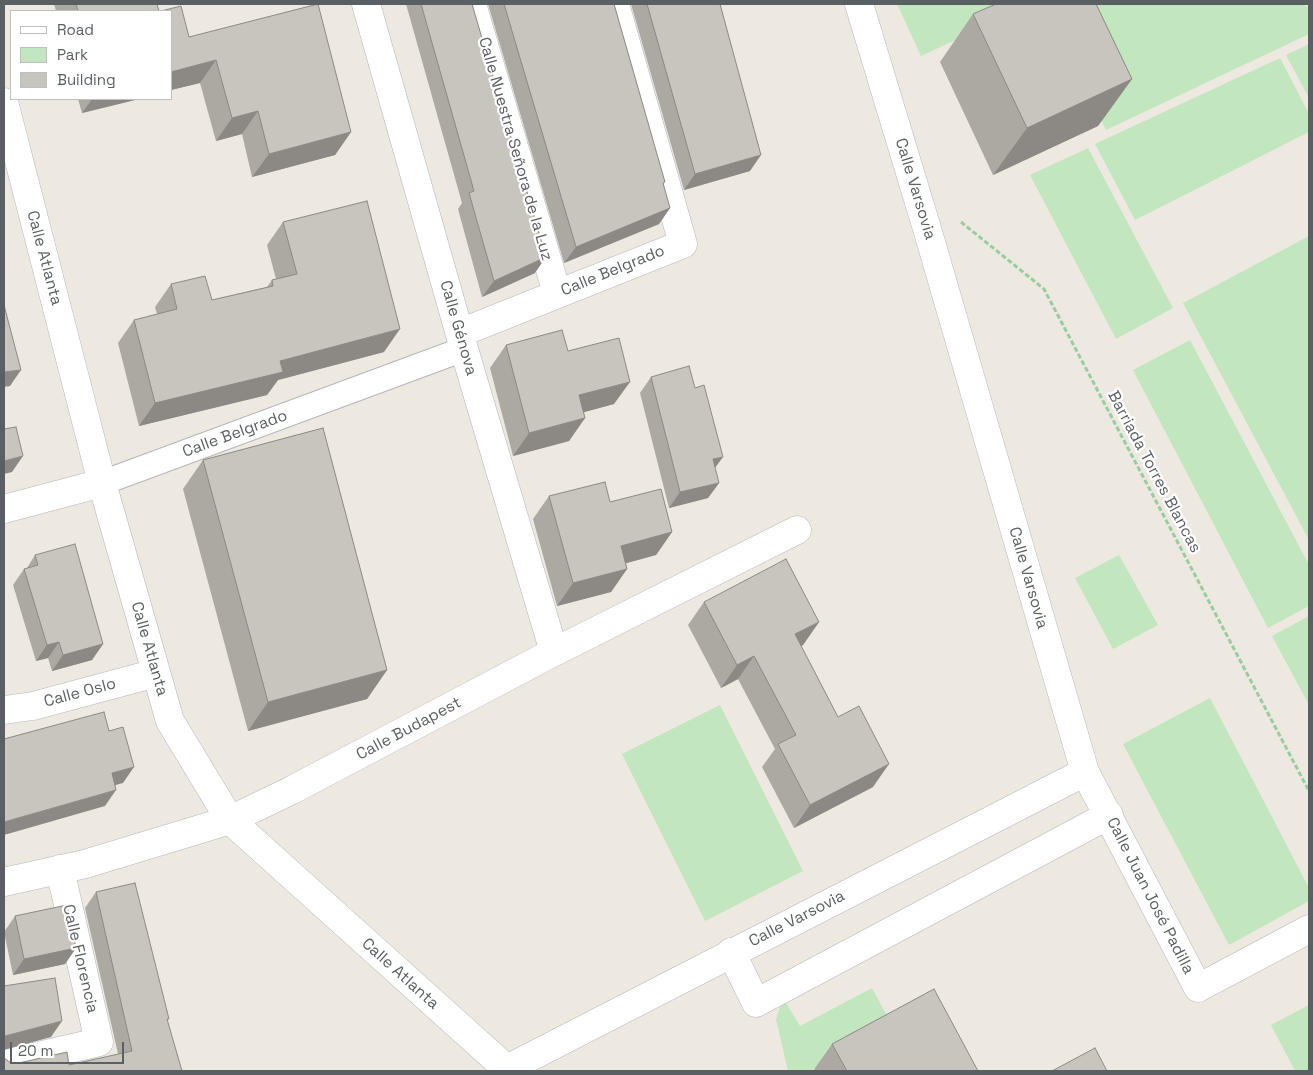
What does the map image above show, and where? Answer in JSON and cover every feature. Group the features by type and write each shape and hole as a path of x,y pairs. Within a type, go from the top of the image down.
{"street":[{"name":"Calle Génova","path":"366,4 462,341 554,652"},
{"name":"Calle Nuestra Señora de la Luz","path":"472,4 557,294"},
{"name":"Calle Belgrado","path":"4,509 102,483 462,341 557,294 683,244 615,4"},
{"name":"Calle Varsovia","path":"506,1071 731,952 1085,772 928,232 859,4"},
{"name":"Calle Atlanta","path":"4,102 102,483 170,722 230,820 506,1071"},
{"name":"Calle Budapest","path":"4,882 60,869 230,820 292,790 554,652 797,530"},
{"name":"Calle Oslo","path":"4,710 33,706 156,673"},
{"name":"Calle Juan José Padilla","path":"1085,772 1198,988 1309,930"},
{"name":"Calle Varsovia","path":"731,952 756,1003 1109,815"},
{"name":"Calle Florencia","path":"4,1064 99,1042 60,869"}],"path":[{"name":"Barriada Torres Blancas","path":"928,232 960,220 1044,289 1309,791"}],"green space":[{"path":"897,4 1030,4 1031,5 921,56"},
{"path":"1096,4 1303,4 1309,8 1309,34 1106,130 1056,23"},
{"path":"1309,44 1309,98 1286,55"},
{"path":"1280,58 1309,114 1309,132 1135,220 1095,144"},
{"path":"1088,148 1173,308 1116,339 1030,175"},
{"path":"1309,236 1309,540 1183,303"},
{"path":"1190,340 1309,565 1309,606 1268,628 1133,370"},
{"path":"1119,555 1158,625 1113,649 1075,578"},
{"path":"1309,616 1309,705 1272,636"},
{"path":"1210,698 1309,888 1309,901 1229,945 1123,744"},
{"path":"720,705 803,871 705,921 622,754"},
{"path":"872,988 893,1027 810,1071 788,1071 776,1019 781,1004 786,1003 800,1026"},
{"path":"1309,1005 1309,1071 1295,1071 1271,1025"}],"building":[{"path":"76,4 157,4 159,10 78,10"},
{"path":"318,4 351,132 269,154 258,111 232,118 216,60 172,72 172,10 165,10 181,6 189,37"},
{"path":"421,4 472,4 546,257 494,281 469,193 474,191"},
{"path":"504,4 614,4 665,182 663,183 670,208 576,247"},
{"path":"647,4 720,4 761,155 695,174"},
{"path":"996,4 1096,4 1132,79 1027,128 973,14"},
{"path":"367,201 400,329 280,361 283,372 155,403 134,320 177,309 171,284 205,276 212,300 273,286 272,280 297,274 283,222"},
{"path":"4,305 21,370 4,372"},
{"path":"562,330 568,351 619,338 630,382 579,395 585,418 529,433 506,345"},
{"path":"689,366 695,388 704,385 723,457 713,459 719,483 680,492 651,377"},
{"path":"16,427 23,456 4,461 4,429"},
{"path":"323,428 387,670 268,702 203,460"},
{"path":"605,482 610,502 661,489 672,532 621,546 627,569 573,583 549,496"},
{"path":"75,544 103,644 63,655 59,642 47,645 24,569 38,565 35,555"},
{"path":"786,559 819,622 795,634 838,717 859,706 889,764 810,805 778,744 796,735 754,656 737,665 704,602"},
{"path":"104,712 109,731 123,727 134,767 112,773 116,790 4,822 4,739"},
{"path":"135,883 169,1019 167,1019 182,1071 4,1071 4,1058 11,1063 19,1063 67,1052 69,1065 132,1051 96,892"},
{"path":"67,905 76,948 24,959 15,916"},
{"path":"55,978 62,1021 5,1036 4,1038 4,986"},
{"path":"934,989 978,1071 847,1071 832,1044"},
{"path":"1095,1048 1107,1071 1052,1071"}]}
